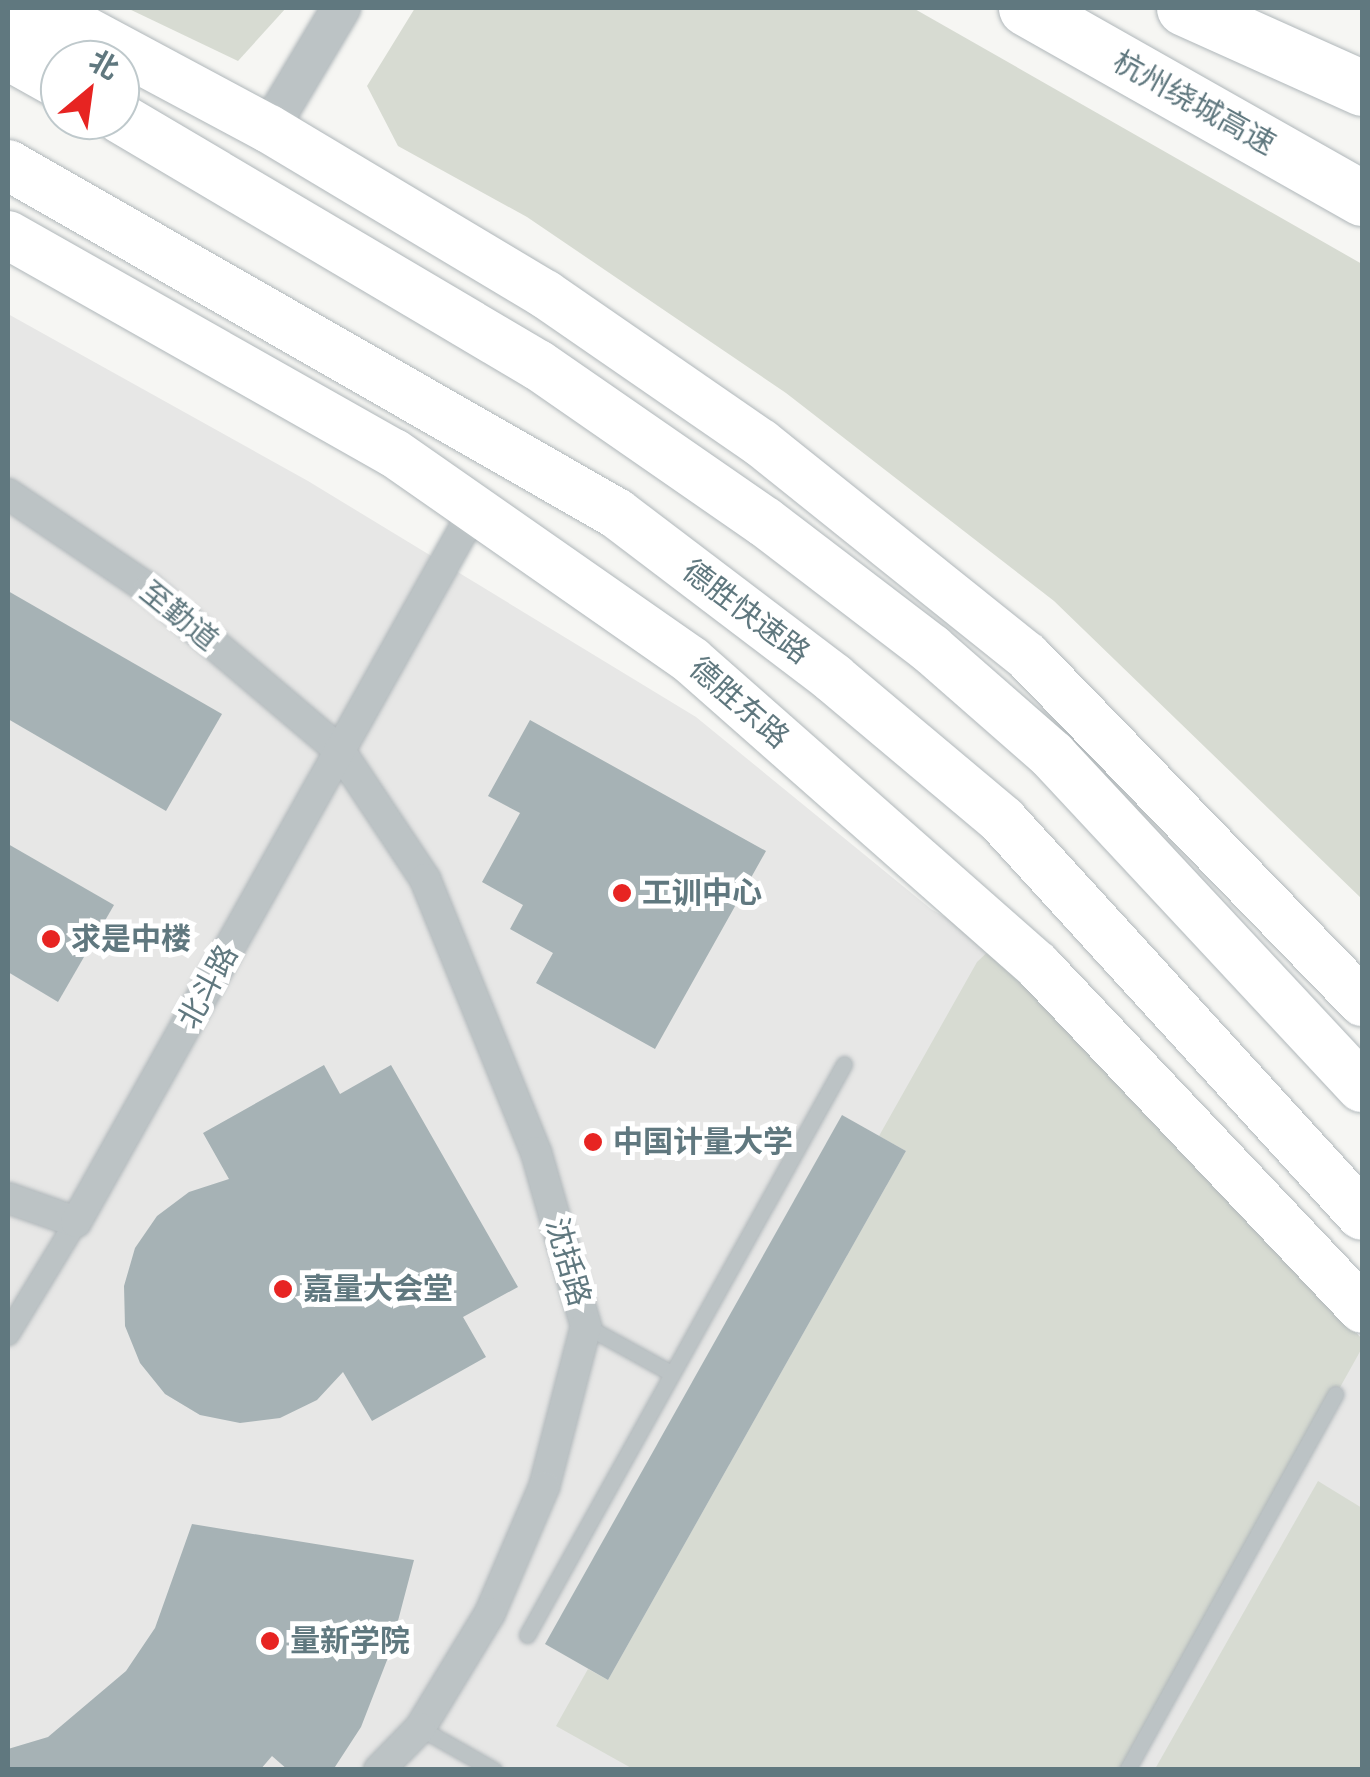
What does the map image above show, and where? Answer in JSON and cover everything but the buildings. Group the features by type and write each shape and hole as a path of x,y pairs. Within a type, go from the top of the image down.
{"highway":[{"name":"杭州绕城高速","path":"1026,8 1362,198"},
{"path":"1198,15 1362,77"},
{"path":"1198,15 1362,88"},
{"path":"8,55 40,73"},
{"path":"140,130 538,365 765,522 932,649 1052,755 1362,1088"},
{"name":"德胜快速路","path":"8,164 616,513 833,678 1002,820 1362,1215"}],"main road":[{"path":"43,8 102,40"},
{"path":"8,25 67,40"},
{"path":"140,60 268,129 544,294 776,454 1027,656 1362,1002"},
{"name":"德胜东路","path":"8,235 394,453 692,661 1037,965 1362,1309"}],"street":[{"path":"268,129 341,8"},
{"name":"至勤道","path":"8,494 148,589 340,751"},
{"name":"北斗路","path":"76,1222 475,509"},
{"name":"沈括路","path":"340,751 425,879 536,1152 586,1326 544,1487 490,1613 420,1728 379,1770"},
{"path":"8,1198 76,1222 8,1334"}],"lane":[{"path":"527,1636 844,1064"},
{"path":"586,1326 671,1373"},
{"path":"1126,1770 1336,1394"},
{"path":"420,1728 494,1770"}],"shaded area":[{"path":"127,8 286,8 238,61"},
{"path":"415,8 913,8 1362,264 1362,899 1054,601 786,393 527,217 398,146 367,86"},
{"name":"中国计量大学","path":"8,314 308,481 696,717 931,909 994,946 1362,1339 1362,1769 8,1769"},
{"path":"994,946 1362,1339 1362,1348 1127,1769 633,1769 556,1726 588,1669 608,1680 906,1151 879,1136 977,962"},
{"path":"1318,1481 1362,1508 1362,1769 1155,1769"}],"place":[{"name":"工训中心","path":"622,893"},
{"name":"求是中楼","path":"51,939"},
{"name":"中国计量大学","path":"593,1142"},
{"name":"嘉量大会堂","path":"283,1289"},
{"name":"量新学院","path":"270,1641"}]}
